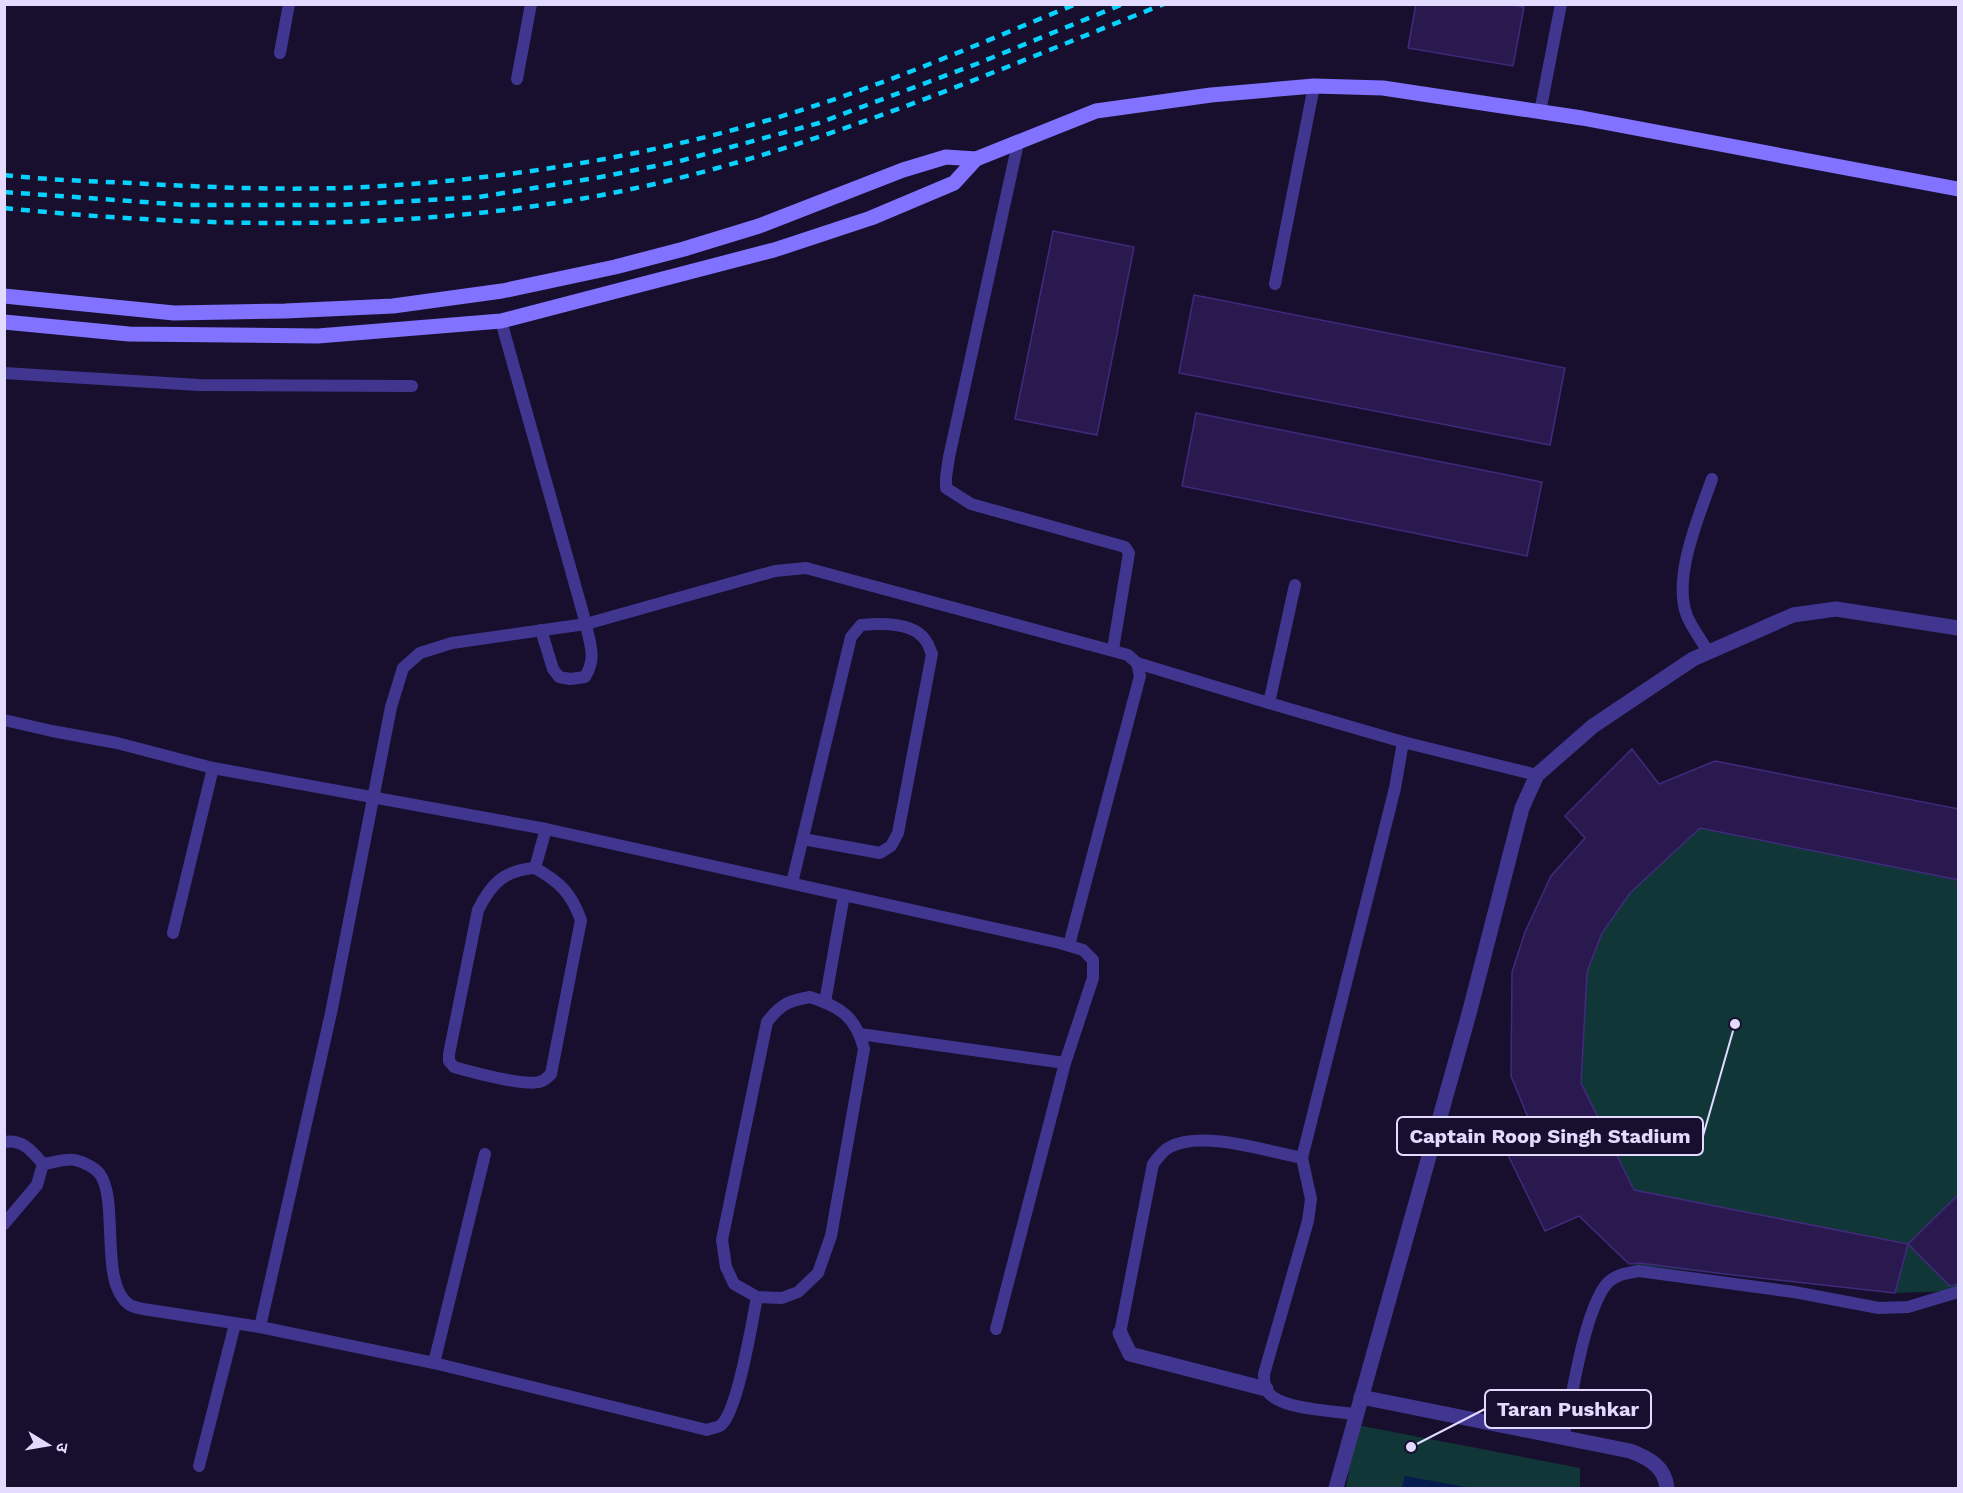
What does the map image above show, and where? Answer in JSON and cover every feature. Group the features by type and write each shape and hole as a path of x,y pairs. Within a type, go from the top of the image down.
{"street":[{"path":"4,296 174,313 393,306 502,291 615,267 684,249 759,226 903,170 946,157 976,159 1096,111 1211,95 1314,86 1383,88 1582,118 1959,189"},
{"path":"4,322 129,334 318,336 501,321 774,250 871,218 954,183 976,159"},
{"path":"1336,1488 1470,1010 1522,808 1536,775 1593,726 1693,659 1793,615 1836,609 1959,628"},
{"path":"1120,1333 1130,1354 1266,1389"},
{"path":"1361,1397 1630,1451 1646,1457 1659,1467 1667,1488"}],"lane":[{"path":"280,53 289,4"},
{"path":"517,79 531,4"},
{"path":"1540,112 1561,4"},
{"path":"1275,284 1314,86"},
{"path":"1018,143 949,457 945,477 946,488 971,504 1125,547 1129,553 1113,649"},
{"path":"501,321 586,624 592,665 585,677 570,679 559,677 553,669 541,630"},
{"path":"4,374 199,386 412,386"},
{"path":"1708,652 1686,615 1683,586 1685,559 1712,479"},
{"path":"260,1327 331,1013 391,707 403,668 420,653 452,643 586,624 775,570 806,568 1113,649 1128,655 1137,663 1269,703 1403,742 1536,775"},
{"path":"1269,703 1295,585"},
{"path":"792,884 851,637 861,625 878,624 912,629 925,639 932,654 898,833 891,846 880,853 803,838"},
{"path":"1069,945 1140,676 1137,663"},
{"path":"4,720 117,743 213,768 372,799 546,829 1069,945 1083,950 1093,960 1093,978 1065,1063 996,1329"},
{"path":"1356,1414 1290,1405 1276,1399 1266,1389 1264,1374 1308,1221 1311,1199 1302,1158 1395,788 1403,742"},
{"path":"173,933 213,768"},
{"path":"535,868 546,829"},
{"path":"535,868 554,879 574,900 581,920 551,1074 537,1083 454,1067 448,1061 478,910 495,883 521,869 535,868"},
{"path":"825,1002 844,895"},
{"path":"810,997 825,1002 850,1017 860,1034 864,1049 831,1236 818,1274 798,1292 782,1298 757,1297 734,1284 726,1267 722,1240 762,1039 767,1022 778,1008 792,1000 810,997"},
{"path":"860,1034 1065,1063"},
{"path":"1120,1333 1153,1164 1167,1148 1185,1141 1210,1140 1302,1158"},
{"path":"4,1142 12,1141 29,1147 43,1164"},
{"path":"434,1363 484,1154"},
{"path":"43,1164 74,1160 99,1173 106,1187 113,1274 120,1293 129,1305 260,1327 434,1363 707,1430 720,1426 729,1414 743,1367 757,1297"},
{"path":"4,1224 37,1185 43,1164"},
{"path":"1563,1438 1585,1336 1594,1306 1606,1284 1616,1276 1639,1271 1794,1292 1878,1308 1908,1308 1959,1292"},
{"path":"199,1466 235,1324"}],"green space":[{"path":"1632,749 1659,784 1715,761 1958,809 1958,1286 1954,1291 1895,1293 1629,1264 1579,1216 1545,1231 1506,1151 1536,1137 1511,1076 1512,971 1525,932 1551,876 1585,838 1565,816"},
{"path":"1357,1425 1580,1468 1580,1488 1346,1488"}],"water":[{"path":"1405,1476 1472,1488 1402,1488"}],"building":[{"path":"1416,4 1506,4 1524,7 1513,66 1408,48"},
{"path":"1053,231 1134,247 1097,435 1015,419"},
{"path":"1194,295 1565,368 1550,445 1179,373"},
{"path":"1196,413 1542,482 1527,556 1182,486"},
{"path":"1632,749 1659,784 1715,761 1959,809 1959,880 1700,828 1630,893 1602,933 1587,972 1581,1083 1634,1190 1908,1244 1895,1293 1640,1263 1629,1264 1579,1216 1545,1231 1506,1151 1536,1137 1511,1076 1512,972 1525,932 1551,876 1585,838 1565,816"},
{"path":"1959,1194 1959,1284 1950,1286 1908,1244"}],"railway":[{"path":"4,175 184,186 315,189 460,180 577,164 694,140 808,108 910,72 1076,4"},
{"path":"4,192 186,205 341,205 479,197 601,177 680,161 819,123 979,63 1123,4"},
{"path":"4,208 154,220 304,223 379,221 453,215 528,207 602,195 675,179 817,138 957,87 1164,4"}],"place":[{"name":"Captain Roop Singh Stadium","path":"1735,1024"},
{"name":"Taran Pushkar","path":"1411,1447"}]}
